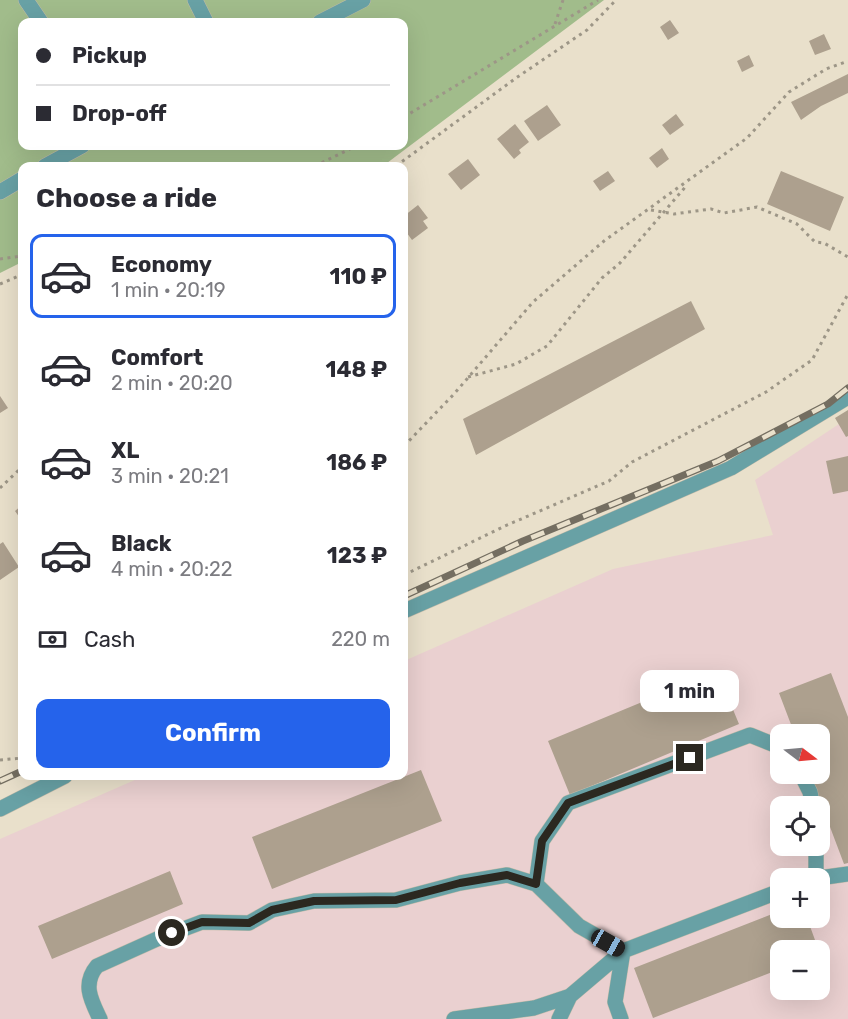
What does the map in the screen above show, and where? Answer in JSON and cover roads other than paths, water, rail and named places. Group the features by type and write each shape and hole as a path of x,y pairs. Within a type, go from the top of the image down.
{"street":[{"path":"26,0 38,18"},
{"path":"195,0 204,18"},
{"path":"328,18 363,0"},
{"path":"52,162 75,150"},
{"path":"0,192 18,181"},
{"path":"408,609 731,468 848,397"},
{"path":"536,884 542,841 568,803 750,735 770,743"},
{"path":"0,809 57,780"},
{"path":"830,876 848,873"},
{"path":"100,1019 89,992 91,974 97,966 202,922 249,923 272,910 314,901 396,900 460,883 507,875 536,884 579,926 623,951"},
{"path":"454,1019 534,1008 570,996 623,951 770,895"},
{"path":"621,1019 615,1002 623,951"},
{"path":"560,1019 570,996"}],"railway":[{"path":"408,594 523,541 718,461 828,404 848,388"},
{"path":"0,781 18,773"}]}
